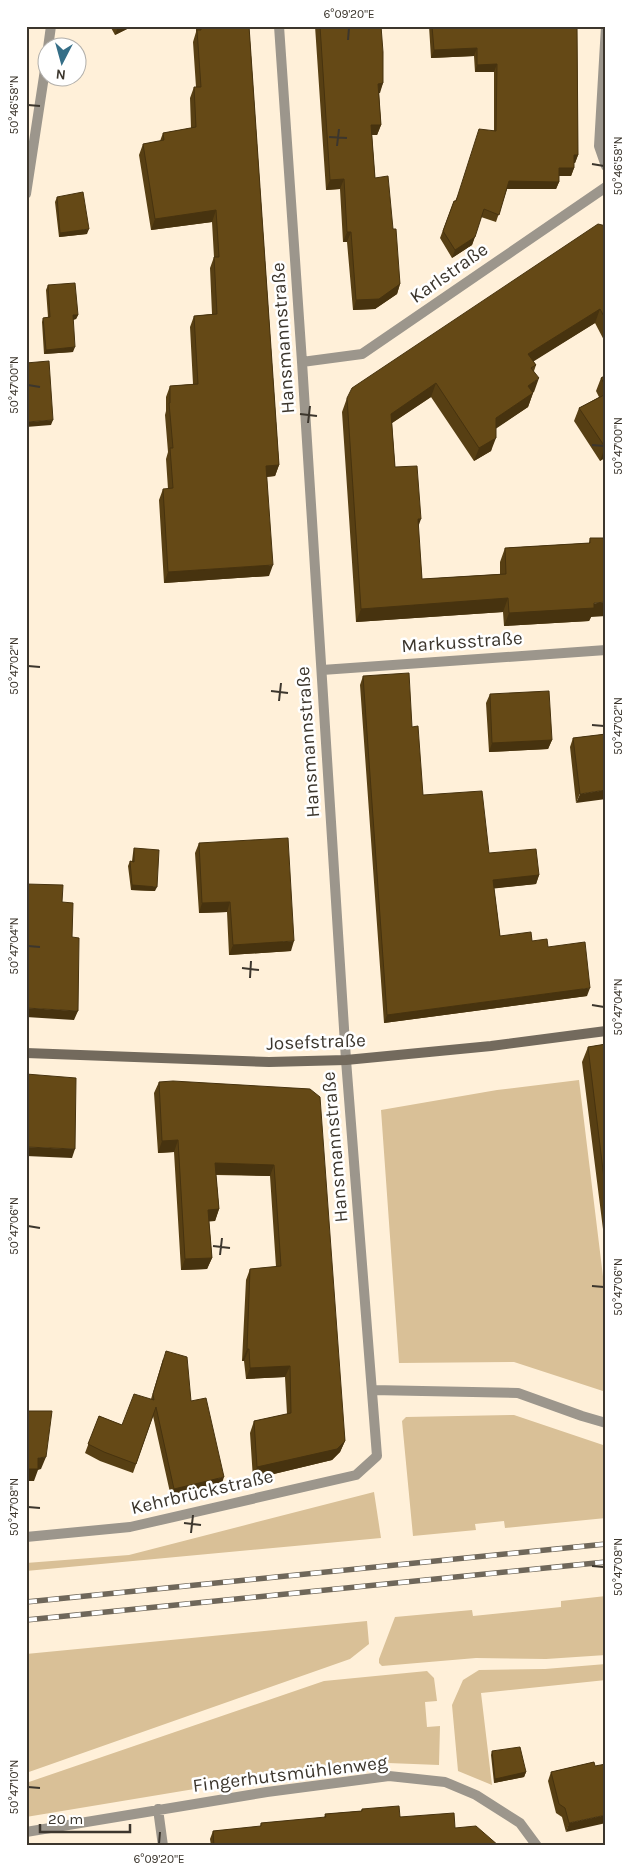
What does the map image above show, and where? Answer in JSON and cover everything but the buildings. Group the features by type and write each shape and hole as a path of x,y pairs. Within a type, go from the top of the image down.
{"street":[{"name":"Hansmannstraße","path":"278,26 302,362 346,1060 377,1456"},
{"path":"606,26 599,146 606,166"},
{"path":"26,194 42,88"},
{"name":"Karlstraße","path":"302,362 362,354 606,187"},
{"name":"Markusstraße","path":"322,670 606,650"},
{"name":"Josefstraße","path":"26,1053 269,1062 346,1060 491,1046 606,1031"},
{"path":"372,1390 518,1393 606,1423"},
{"name":"Kehrbrückstraße","path":"26,1537 130,1527 356,1475 377,1456"},
{"name":"Fingerhutsmühlenweg","path":"26,1832 267,1792 389,1776 445,1782 476,1795 520,1822 537,1846"},
{"path":"158,1809 163,1846"}],"shaded area":[{"path":"579,1080 606,1301 606,1392 514,1362 399,1363 381,1110 497,1090"},
{"path":"514,1415 606,1446 606,1518 505,1528 504,1521 475,1524 476,1530 413,1536 402,1421 406,1417"},
{"path":"374,1492 381,1538 26,1571 26,1563 129,1555"},
{"path":"606,1596 606,1655 546,1659 476,1658 382,1666 379,1663 395,1617 472,1610 473,1616 561,1607 561,1601"},
{"path":"367,1621 369,1644 350,1659 26,1773 26,1654"},
{"path":"606,1664 606,1680 481,1693 492,1785 458,1771 452,1705 463,1680 479,1670 545,1669"},
{"path":"427,1671 434,1678 437,1701 425,1702 427,1727 440,1726 439,1765 388,1763 266,1777 26,1817 26,1783 324,1681"}],"railway":[{"path":"26,1602 606,1544"},
{"path":"26,1620 606,1562"}]}
